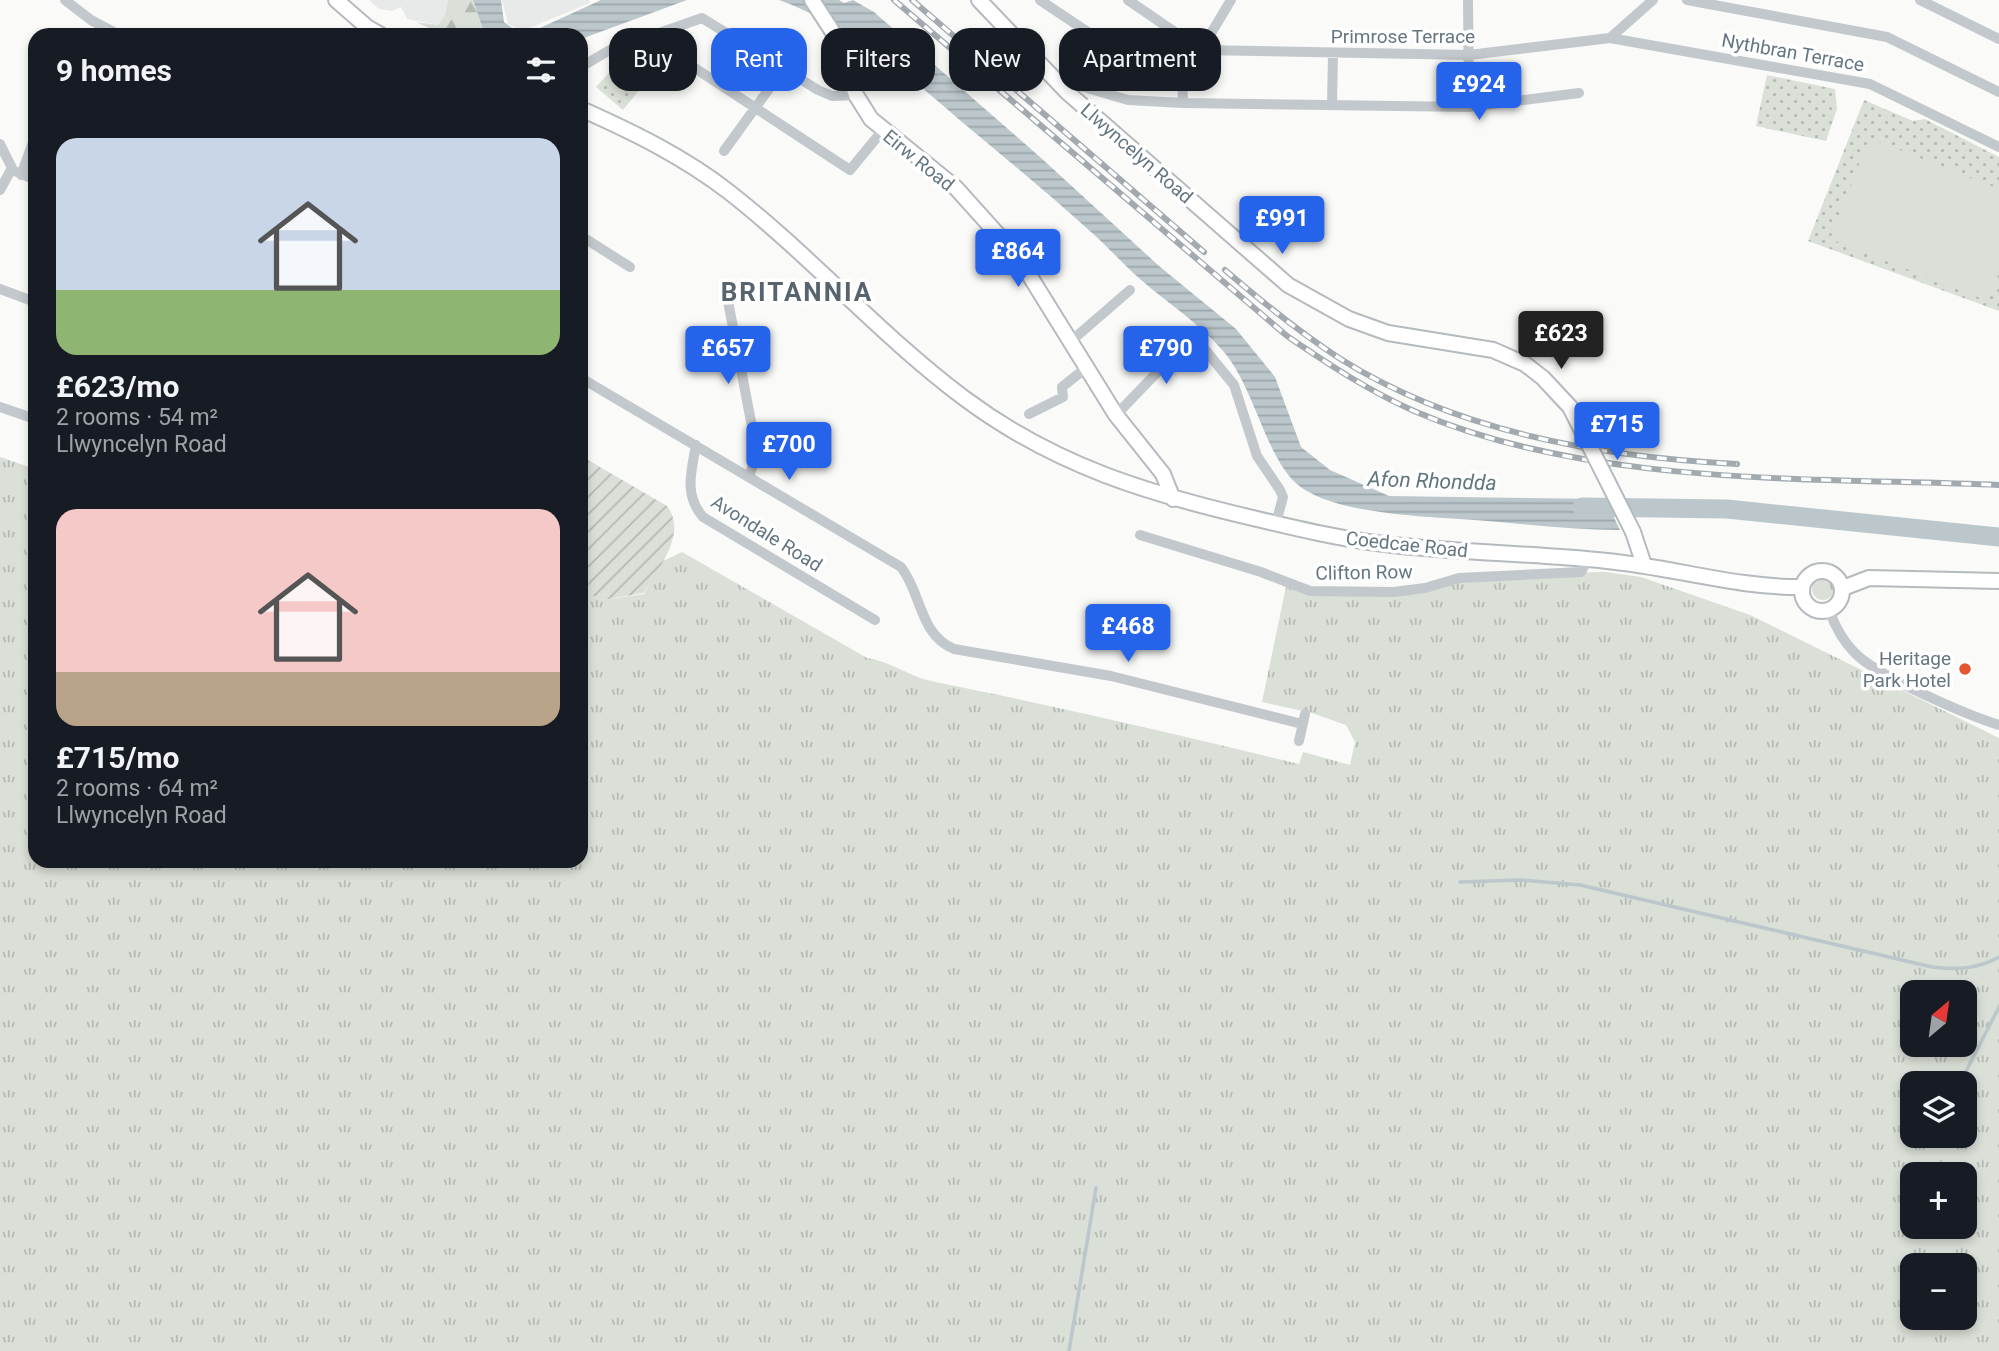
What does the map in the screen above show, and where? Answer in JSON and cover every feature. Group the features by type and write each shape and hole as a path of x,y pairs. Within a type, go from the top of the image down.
{"main road":[{"path":"336,0 369,28"},
{"name":"Eirw Road","path":"812,0 836,37 856,95 871,119 956,188 1018,257 1116,415 1163,474 1173,499"},
{"name":"Llwyncelyn Road","path":"979,0 1067,92 1288,285 1314,302 1349,319 1388,333 1493,350 1525,364 1543,378 1570,407 1633,532 1644,565"},
{"name":"Coedcae Road","path":"588,112 667,151 728,192 922,364 1013,431 1059,457 1112,480 1173,499 1382,544 1644,565"},
{"path":"1644,565 1773,588 1802,587"},
{"path":"1825,571 1838,578 1843,587 1840,601 1829,610 1811,608 1802,596 1802,587 1811,574 1825,571"},
{"path":"1843,587 1869,578 1999,581"}],"street":[{"path":"65,0 106,28"},
{"path":"1040,0 1082,28"},
{"path":"1128,0 1169,28"},
{"path":"1214,28 1231,0"},
{"path":"1468,0 1469,107"},
{"path":"1609,37 1653,0"},
{"path":"1687,0 1887,37 1999,92"},
{"path":"1920,0 1999,39"},
{"path":"671,28 702,18 718,28"},
{"name":"Primrose Terrace","path":"1221,50 1469,55 1609,37"},
{"name":"Nythbran Terrace","path":"1609,37 1870,84 1999,147"},
{"path":"588,63 609,51"},
{"path":"1332,105 1333,53"},
{"path":"697,70 850,170 883,130"},
{"path":"807,81 832,96 856,95"},
{"path":"1067,92 1076,85 1128,100 1469,107 1579,93"},
{"path":"724,151 768,91"},
{"path":"1182,91 1183,103"},
{"path":"0,144 17,171 28,176"},
{"path":"0,190 17,171 28,150"},
{"path":"588,240 630,267"},
{"path":"0,289 28,299"},
{"path":"1070,342 1130,290"},
{"path":"727,296 757,453 750,477"},
{"path":"1116,415 1193,335 1234,385 1257,456 1283,497 1276,523"},
{"path":"1029,414 1063,397 1062,387 1086,368"},
{"path":"588,382 901,567 909,578 930,633 940,643 954,649 1111,676 1303,719 1299,741"},
{"path":"0,407 28,417"},
{"name":"Avondale Road","path":"696,445 689,489 693,505 703,517 875,620"},
{"name":"Clifton Row","path":"1140,535 1261,572 1310,592 1394,592 1425,588 1459,578 1581,572 1588,559"},
{"path":"1829,610 1838,632 1855,654 1905,685 1999,725"}],"shaded area":[{"path":"369,0 448,0 445,15 438,25 407,19 401,7 392,11 379,9"},
{"path":"473,0 501,0 504,22 512,28 483,28"},
{"path":"502,0 589,0 590,3 529,28 516,28 508,24"},
{"path":"601,0 687,0 588,36 588,28 540,28"},
{"path":"779,0 839,0 844,3 853,0 874,12 892,28 838,28"},
{"path":"935,65 949,78 949,91 964,91 1159,266 1236,329 1275,377 1301,447 1330,470 1389,496 1605,499 1620,530 1366,510 1319,497 1302,488 1280,462 1245,386 1224,352 1043,190 926,91 935,91"}],"green space":[{"path":"448,0 473,0 483,28 429,28 416,22 438,25 445,15"},
{"path":"609,73 609,91 638,91 623,110 596,87"},
{"path":"1767,75 1835,89 1837,109 1826,141 1756,126"},
{"path":"1864,100 1913,121 1925,119 1999,157 1999,311 1808,241"},
{"path":"1869,138 1999,189 1999,273 1988,301 1830,239"},
{"path":"0,457 28,467 28,868 588,868 588,594 603,600 644,594 661,562 682,552 867,658 923,679 1299,764 1303,752 1350,765 1355,742 1346,725 1312,713 1262,702 1287,582 1298,589 1394,592 1459,578 1537,573 1605,572 1641,577 1750,615 1999,738 1999,1351 0,1351"},
{"path":"588,460 667,506 673,517 673,539 669,551 644,593 603,600 588,594"},
{"path":"1819,578 1827,578 1834,585 1834,593 1827,600 1819,600 1812,593 1812,585"}],"waterway":[{"name":"Afon Rhondda","path":"1582,507 1727,509 1999,537"},
{"path":"1460,882 1521,880 1580,885 1932,967 1967,968 1999,957"},
{"path":"1966,1071 1999,1007"},
{"path":"1069,1351 1096,1188"}],"railway":[{"path":"894,0 1287,336 1365,386 1414,411 1482,436 1553,453 1627,466 1777,478 1999,485"},
{"path":"912,0 1204,252"},
{"path":"1225,270 1280,316 1339,358 1384,384 1431,405 1530,436 1582,447 1633,455 1737,464"}],"place":[{"name":"Heritage Park Hotel","path":"1965,669"}],"district":[{"name":"BRITANNIA","path":"797,292"}]}
